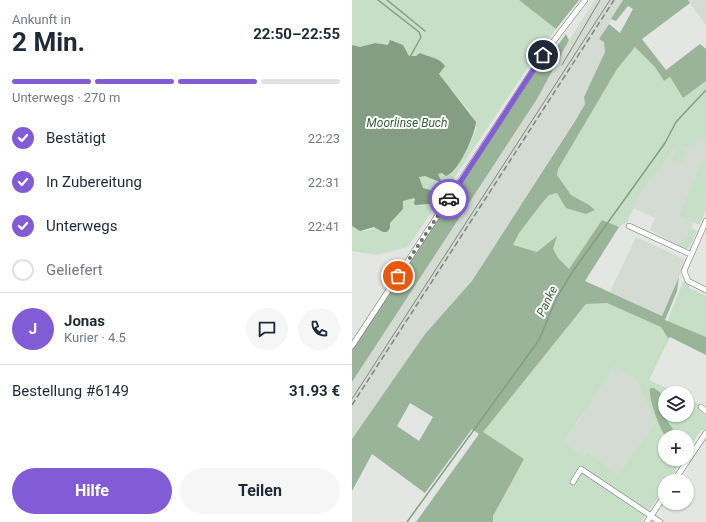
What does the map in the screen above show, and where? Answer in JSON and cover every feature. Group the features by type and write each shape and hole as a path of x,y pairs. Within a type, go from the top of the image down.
{"street":[{"path":"352,346 543,55 585,0"},
{"path":"706,221 684,269 685,277 691,283 706,290"},
{"path":"629,226 690,254"},
{"path":"701,407 706,411"},
{"path":"679,474 706,433"},
{"path":"573,482 581,469 660,522"},
{"path":"647,522 658,505"}],"shaded area":[{"path":"352,0 519,0 556,29 536,55 408,247 377,255 352,251 352,226 360,231 366,231 390,223 403,209 403,201 414,198 419,206 431,204 433,191 423,189 419,177 430,177 440,184 442,183 437,177 439,172 455,171 472,139 476,129 476,123 467,109 439,74 444,67 436,59 420,53 416,56 409,56 391,41 388,45 375,43 360,47 352,45"},
{"path":"519,0 579,0 556,29"},
{"path":"595,0 623,0 599,39 604,42 605,52 584,97 585,104 472,281 425,334 352,439 352,382 537,99 569,40"},
{"path":"623,0 688,0 690,3 642,39 666,70 700,44 706,49 706,81 683,98 670,77 664,81 655,67 635,47 617,69 558,169 557,175 571,195 595,210 586,214 566,208 557,193 549,195 519,233 513,245 537,252 557,236 553,249 558,258 569,269 602,220 619,227 585,281 662,316 679,277 677,291 665,320 706,337 706,355 670,337 668,338 661,327 607,303 586,304 483,432 524,459 493,516 493,522 416,522 479,434 472,429 425,493 372,454 352,491 352,439 425,334 472,281 585,104 584,97 605,52 604,42 599,39 609,24 620,33 633,9 628,6 616,21 611,19","holes":["410,403 433,417 419,441 397,426"]},
{"path":"688,0 706,0 706,25 690,3"},
{"path":"566,34 569,40 537,99 352,382 352,350 538,66 541,68"},
{"path":"635,47 655,67 664,81 670,77 683,98 706,81 706,142 698,138 693,149 676,146 638,197 627,223 619,227 602,220 569,269 511,245 617,69"},
{"path":"694,122 706,127 706,195 683,245 677,242 676,244 650,230 655,218 633,208 638,197"},
{"path":"677,147 687,151 680,166 671,162"},
{"path":"705,155 706,210 700,224 697,224 679,216"},
{"path":"690,228 697,231 690,247 685,249 676,245 677,242 683,244"},
{"path":"636,237 686,260 662,316 610,292"},
{"path":"684,280 690,285 689,288 706,296 706,337 672,324 670,337 649,380 661,386 658,386 658,422 694,422 694,402 704,407 703,413 706,416 706,427 704,430 701,430 694,440 694,430 658,430 658,466 678,466 674,474 658,474 658,498 641,522 493,522 480,435 600,287 667,322","holes":["615,365 636,379 655,422 619,474 587,452 584,456 564,442"]},
{"path":"615,364 636,379 655,422 619,474 587,452 584,456 564,442 584,413 582,411"},
{"path":"650,388 654,388 658,391 658,421 655,414"},
{"path":"658,422 668,422 673,429 662,430"}],"water":[{"name":"Moorlinse Buch","path":"390,40 403,45 409,56 416,56 420,53 437,59 443,63 445,66 439,74 476,122 473,136 456,168 446,176 442,173 438,174 442,183 425,176 419,177 423,188 434,191 435,198 431,204 415,205 414,198 403,201 403,209 390,223 390,228 387,232 383,232 374,227 360,231 352,226 352,45 360,47 375,43 388,45"}],"waterway":[{"path":"378,0 419,32 421,37 410,57"},
{"path":"387,0 425,31"},
{"name":"Panke","path":"407,522 539,340 557,297 573,271 665,143 676,122 706,90"},
{"path":"441,183 449,188"}],"tram line":[{"path":"562,65 600,0"},
{"path":"352,399 610,0"}],"railway":[{"path":"352,405 614,0"}],"way so far":[{"path":"398,276 449,199"}],"route":[{"path":"449,199 543,55"}]}
